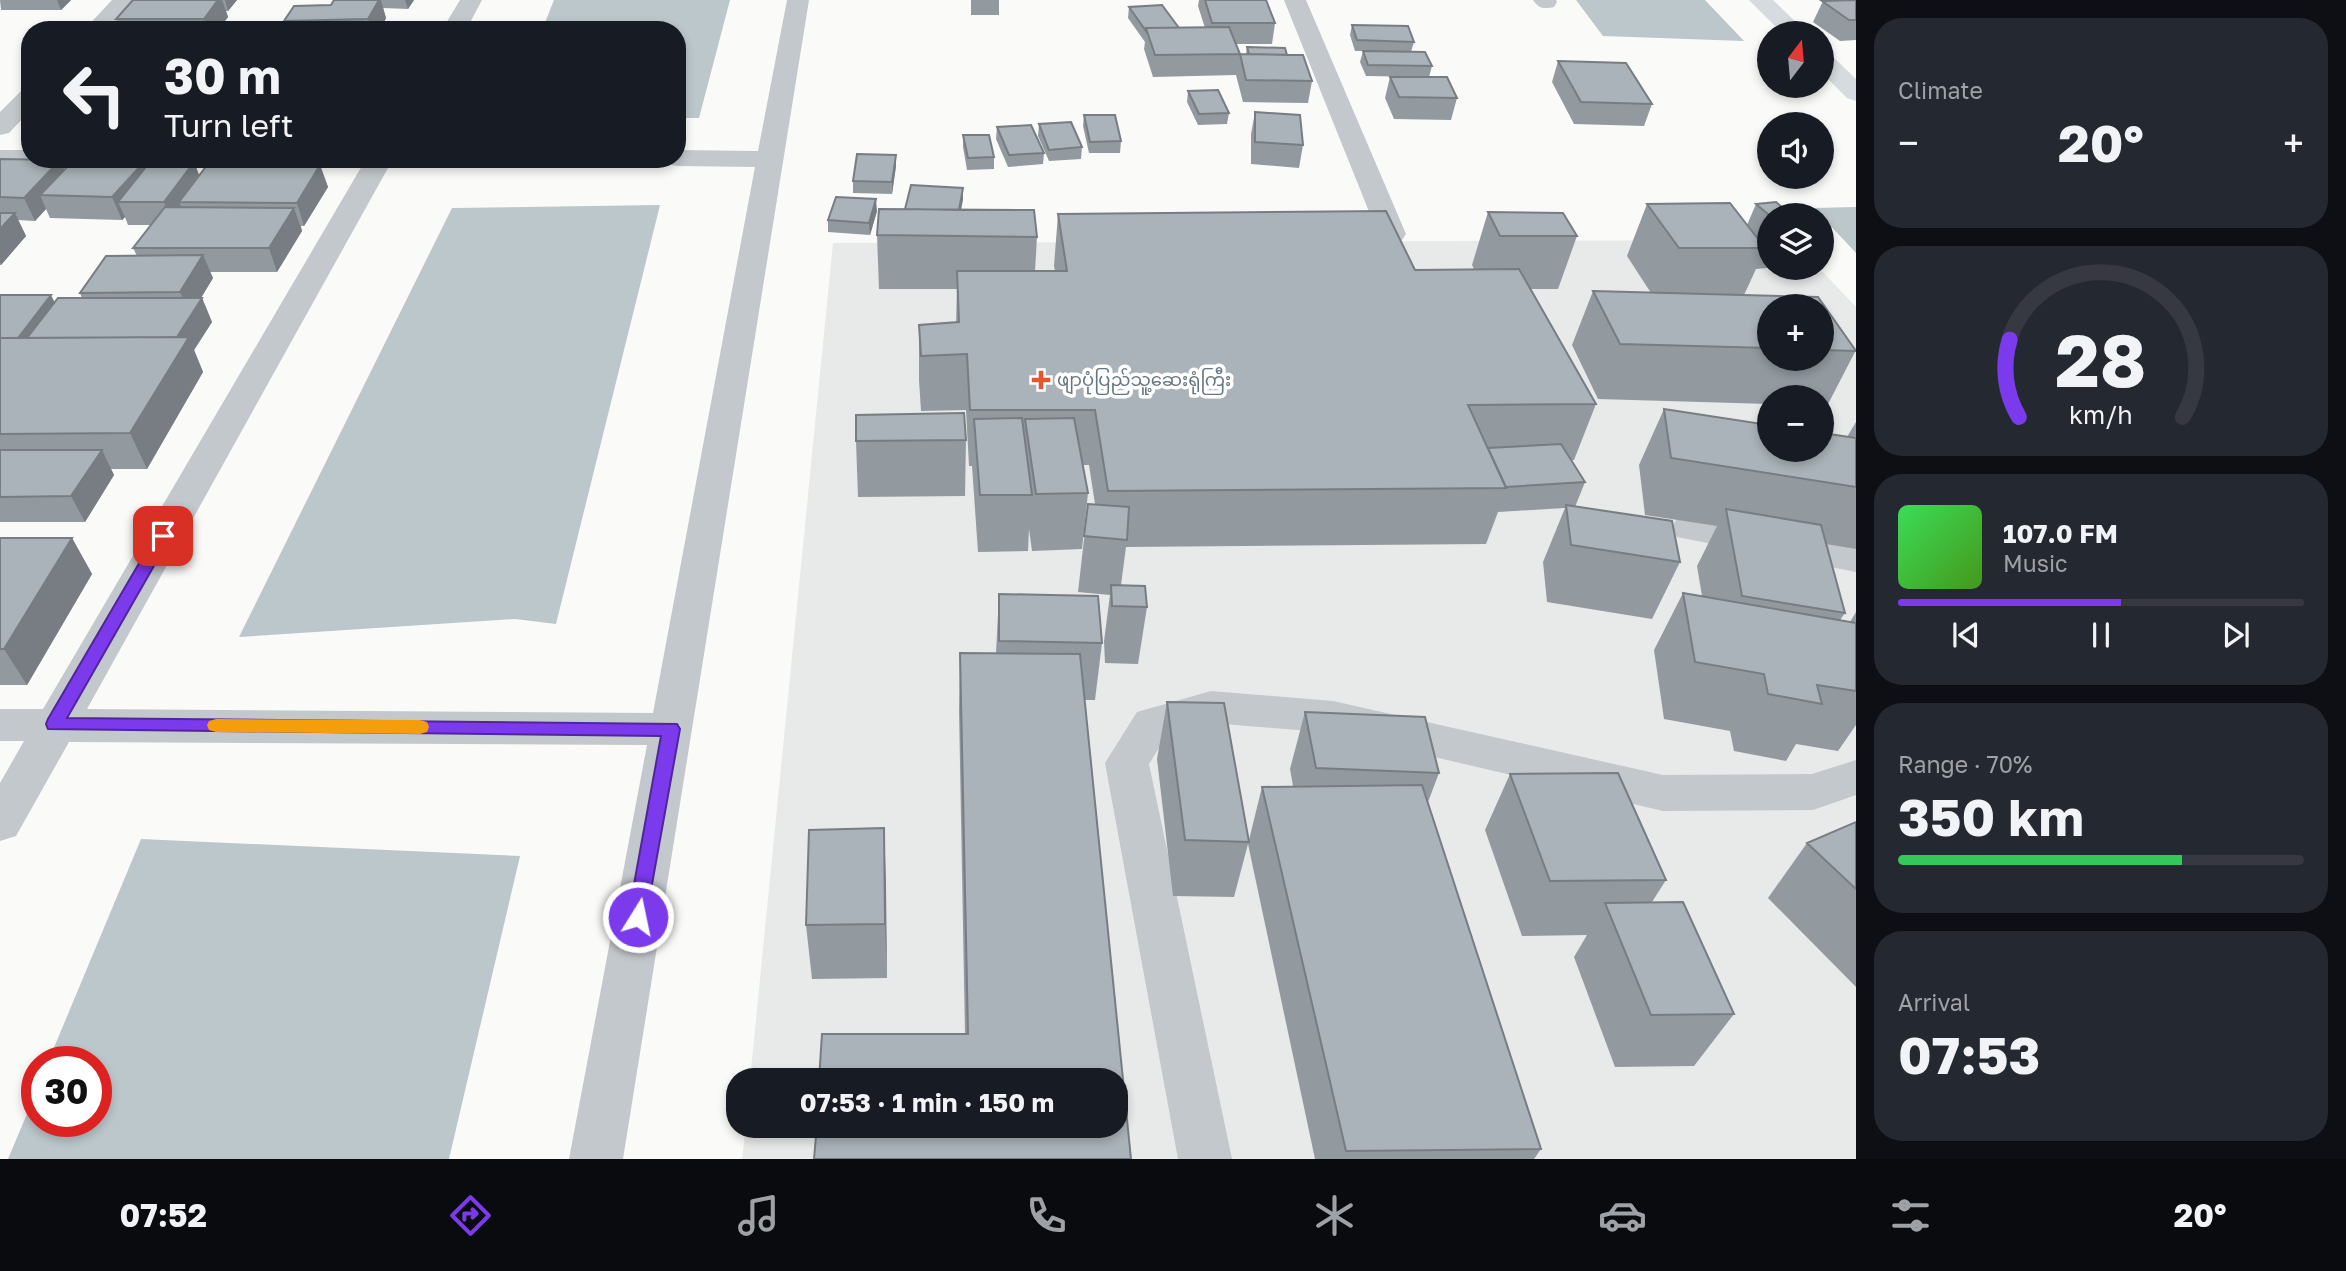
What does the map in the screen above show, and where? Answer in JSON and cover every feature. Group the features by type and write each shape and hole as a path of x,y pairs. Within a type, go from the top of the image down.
{"main road":[{"path":"1760,0 1782,21"},
{"path":"1834,72 1856,93"}],"street":[{"path":"105,21 125,0"},
{"path":"459,21 471,0"},
{"path":"596,1159 798,0"},
{"path":"1295,0 1392,234"},
{"path":"0,127 21,105"},
{"path":"0,158 21,158"},
{"path":"686,158 770,159"},
{"path":"0,822 375,168"},
{"path":"1690,528 1856,559"},
{"path":"1205,1159 1127,762 1152,723 1211,707 1332,717 1663,793 1813,792 1856,776"},
{"path":"0,725 671,729"}],"shaded area":[{"path":"554,0 730,0 699,118 686,118 686,21 546,21"},
{"path":"1576,0 1705,0 1744,41 1603,36"},
{"path":"660,205 556,624 515,619 239,637 452,208"},
{"path":"1856,207 1856,253 1834,229 1834,208"},
{"path":"1757,240 1757,280 1830,280 1856,307 1856,1159 742,1159 744,1138 1128,1138 1128,1068 751,1068 833,243"},
{"path":"141,839 520,856 449,1159 8,1159 21,1128 21,1137 112,1137 112,1046 55,1046"}],"building":[{"path":"133,0 218,0 204,19 116,19"},
{"path":"334,0 379,0 368,19 284,21 294,6 331,5"},
{"path":"1205,0 1266,0 1275,23 1212,23"},
{"path":"1856,0 1856,20 1849,20 1822,1"},
{"path":"1162,5 1179,28 1146,28 1146,31 1129,7"},
{"path":"1352,25 1408,26 1414,42 1357,40"},
{"path":"1229,27 1240,54 1155,55 1146,28"},
{"path":"1247,47 1285,48 1287,55 1249,54"},
{"path":"1363,51 1425,52 1432,66 1368,65"},
{"path":"1240,54 1303,55 1312,81 1246,80"},
{"path":"1558,61 1626,63 1652,104 1581,102"},
{"path":"1390,77 1447,77 1457,98 1399,97"},
{"path":"1218,90 1229,113 1199,114 1188,91"},
{"path":"1255,112 1300,115 1303,145 1255,142"},
{"path":"1084,115 1115,115 1121,141 1090,142"},
{"path":"1071,122 1082,147 1049,150 1039,124"},
{"path":"1031,125 1044,153 1009,155 997,127"},
{"path":"963,135 989,135 994,157 968,158"},
{"path":"857,154 896,155 892,182 853,181"},
{"path":"0,159 21,159 21,168 52,168 24,198 0,197"},
{"path":"66,168 139,168 112,197 40,195"},
{"path":"145,168 190,168 164,202 118,202"},
{"path":"205,168 318,168 297,203 179,202"},
{"path":"911,185 963,188 959,210 905,209"},
{"path":"836,197 876,199 869,223 828,220"},
{"path":"1730,203 1757,238 1757,248 1679,248 1647,204"},
{"path":"165,207 294,208 269,248 133,248"},
{"path":"879,209 1034,210 1037,237 877,235"},
{"path":"1386,211 1415,270 1519,269 1596,404 1468,405 1506,488 1108,491 1095,410 970,410 967,354 921,356 919,325 959,322 957,271 1067,271 1058,214"},
{"path":"1488,212 1563,213 1577,236 1500,236"},
{"path":"0,213 15,213 0,229"},
{"path":"203,255 180,292 80,293 106,256"},
{"path":"1593,291 1757,295 1757,348 1620,344"},
{"path":"0,295 51,295 18,338 0,338"},
{"path":"58,298 202,298 177,337 27,338"},
{"path":"1834,320 1856,351 1834,350"},
{"path":"189,337 130,433 0,434 0,338"},
{"path":"1664,409 1757,423 1757,462 1834,462 1834,435 1856,438 1856,487 1671,458"},
{"path":"964,413 966,440 856,441 856,415"},
{"path":"1022,418 1032,495 980,495 974,419"},
{"path":"1074,418 1088,493 1036,494 1025,419"},
{"path":"1561,444 1585,482 1506,487 1488,448"},
{"path":"0,450 102,450 71,496 0,497"},
{"path":"1088,504 1129,507 1127,540 1084,536"},
{"path":"1566,505 1672,521 1680,562 1571,545"},
{"path":"1726,509 1821,525 1845,613 1742,596"},
{"path":"0,538 72,538 4,649 0,649"},
{"path":"1111,585 1145,586 1147,607 1112,606"},
{"path":"1683,593 1856,623 1856,691 1817,685 1822,704 1768,694 1764,674 1695,662"},
{"path":"999,594 1098,596 1102,643 999,641"},
{"path":"960,653 1080,654 1122,1068 820,1068 822,1034 968,1034"},
{"path":"1167,702 1224,703 1249,842 1185,840"},
{"path":"1305,712 1425,717 1439,773 1316,768"},
{"path":"1618,773 1666,880 1550,881 1510,774"},
{"path":"1422,785 1541,1149 1346,1151 1262,787"},
{"path":"1856,822 1856,889 1807,843"},
{"path":"884,828 885,924 806,925 809,830"},
{"path":"1683,902 1734,1014 1651,1015 1605,903"},
{"path":"1128,1129 1131,1159 814,1159 816,1138 1128,1138"}],"slow traffic":[{"path":"216,725 420,727"}],"place":[{"name":"ဖျာပုံပြည်သူ့ဆေးရုံကြီး","path":"1041,380"}],"route":[{"path":"163,536 55,724 671,729 638,917"}]}
